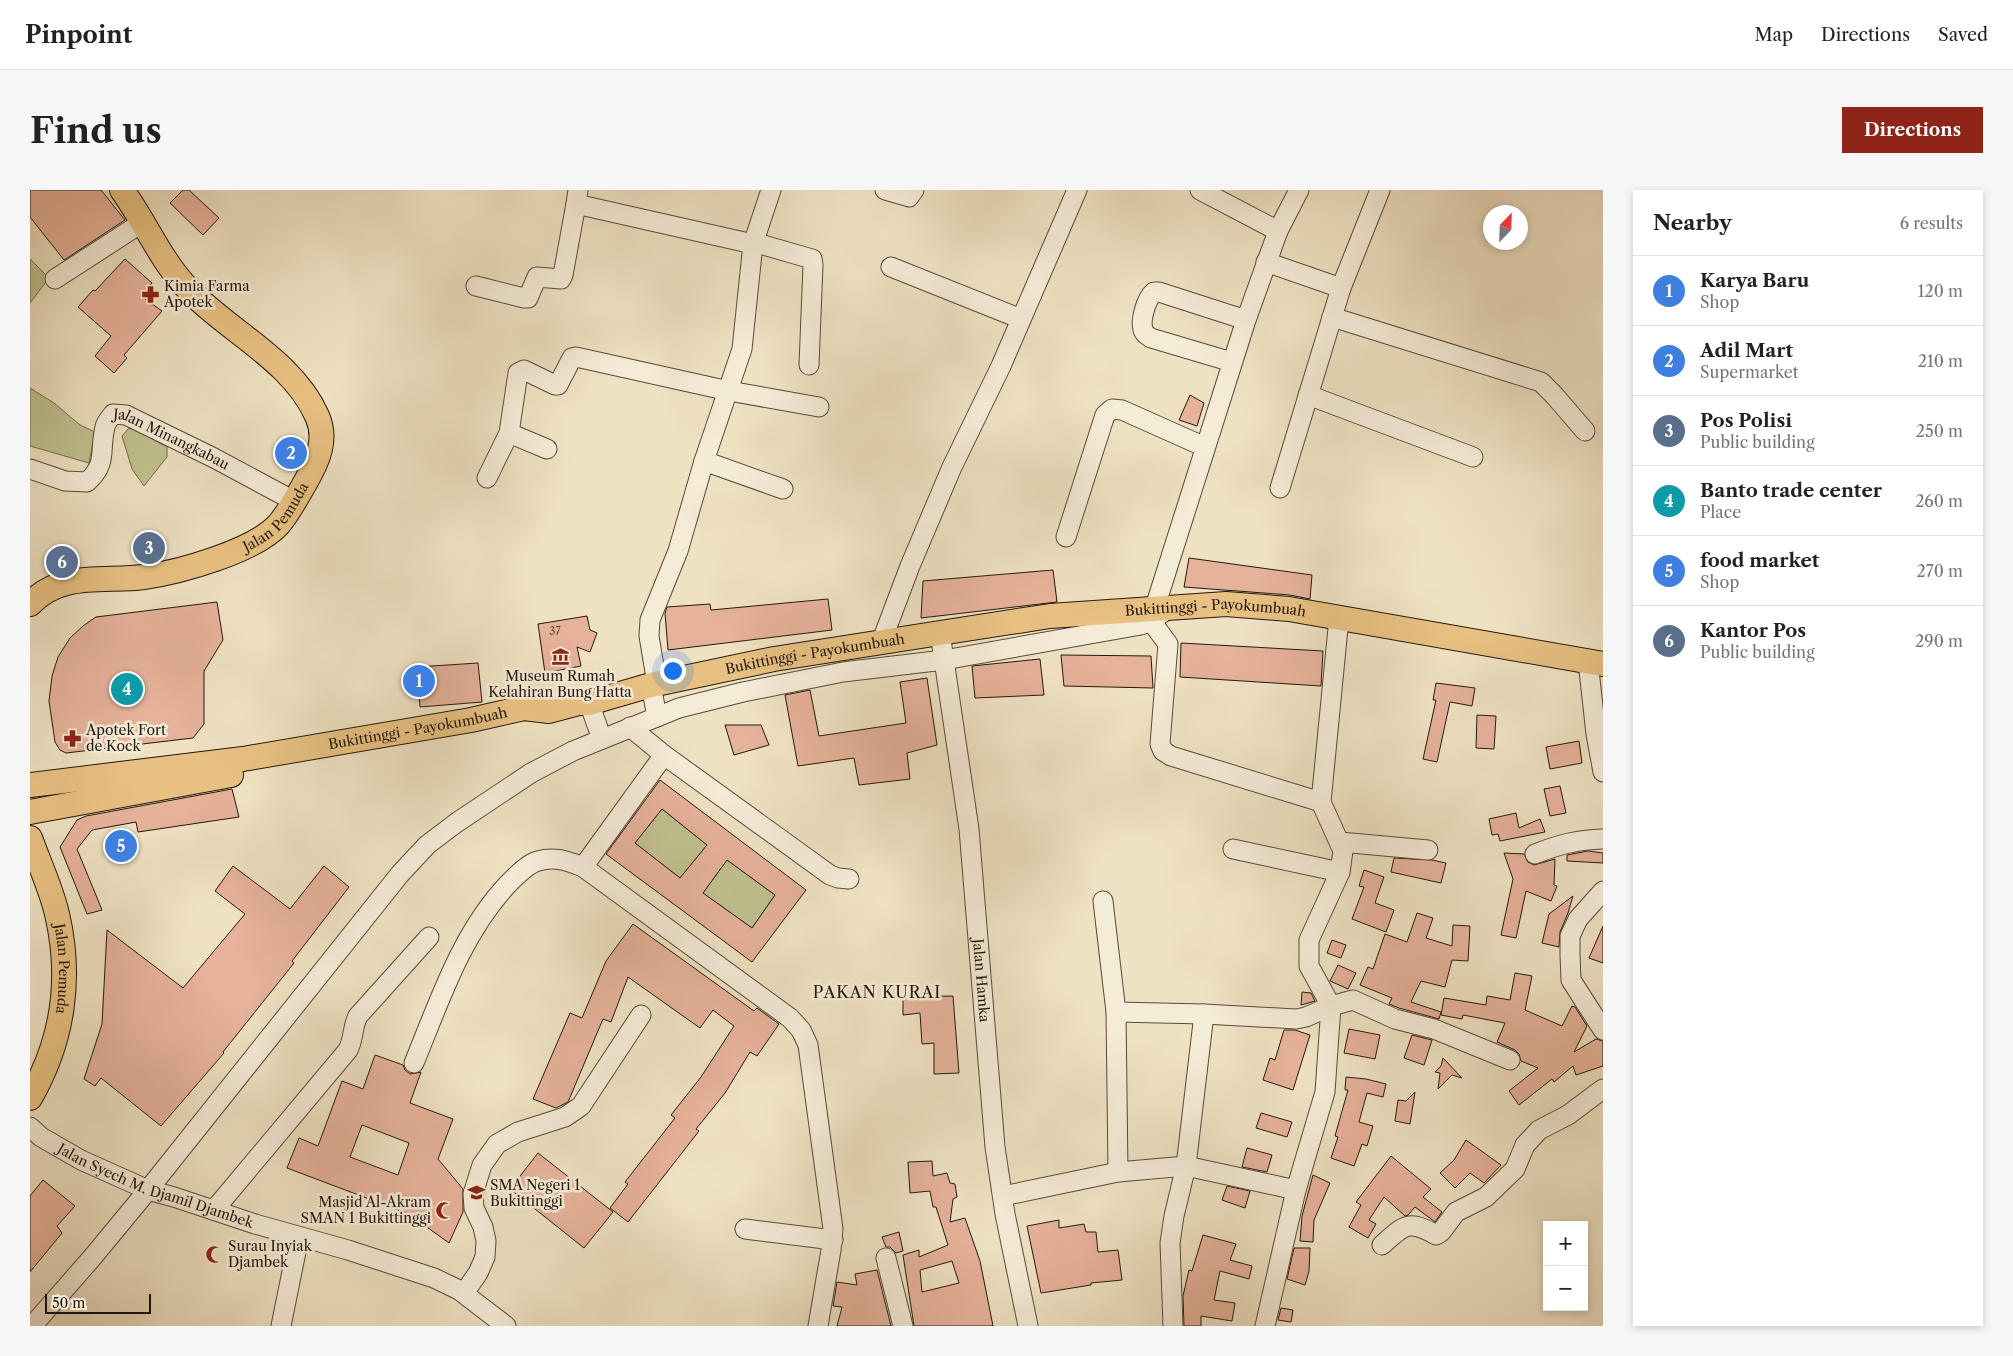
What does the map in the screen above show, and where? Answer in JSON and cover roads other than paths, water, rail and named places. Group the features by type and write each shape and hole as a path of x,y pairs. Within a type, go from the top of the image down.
{"main road":[{"name":"Jalan Pemuda","path":"30,604 58,584 85,579 152,575 186,568 257,542 279,524 317,462 323,434 317,416 291,377 190,292 159,253 143,222 122,190"},
{"name":"Bukittinggi - Payokumbuah","path":"30,785 244,759 471,720 524,708 549,711 579,703 589,703 654,684 774,659 1050,616 1159,611 1226,604 1290,609 1596,662"},
{"path":"30,812 524,721 549,711"},
{"name":"Jalan Pemuda","path":"30,838 57,912 63,944 65,990 53,1049 30,1098"}],"street":[{"path":"657,717 649,636 650,620 678,551 704,461 729,391 743,340 753,243 770,190"},
{"path":"885,190 909,197 914,190"},
{"path":"881,643 936,503 1021,319 1077,190"},
{"path":"1200,190 1278,231"},
{"path":"1299,190 1278,231 1232,362 1205,447 1159,611 1168,644 1160,744 1163,752 1171,756 1321,802"},
{"path":"1280,488 1341,288 1380,190"},
{"path":"476,286 528,298 537,277 561,279 577,197 812,259 809,365"},
{"path":"55,279 143,222"},
{"path":"1266,262 1341,288"},
{"path":"891,267 1021,319"},
{"path":"1232,362 1151,338 1145,334 1143,322 1148,302 1154,292 1160,292 1246,320"},
{"path":"1332,317 1541,382 1584,431"},
{"path":"487,478 509,433 518,373 524,370 555,386 558,385 572,358 576,357 729,391 819,407"},
{"path":"1308,395 1473,457"},
{"path":"1066,537 1104,415 1112,408 1122,410 1205,447"},
{"name":"Jalan Minangkabau","path":"30,469 65,481 87,482 97,473 102,459 105,425 113,414 126,415 214,458 294,501"},
{"path":"509,433 547,448"},
{"path":"704,461 784,489"},
{"path":"32,1326 148,1190 400,874 427,845 456,822 531,772 602,739 679,708 843,672 944,660 1076,638 1140,625 1159,611"},
{"path":"1265,1326 1296,1190 1325,1092 1331,1006 1309,966 1309,940 1340,872 1343,851 1321,802 1339,618"},
{"name":"Jalan Hamka","path":"940,633 969,829 995,1147 1028,1326"},
{"path":"1596,662 1596,734 1603,772"},
{"path":"589,703 602,739"},
{"path":"630,727 664,755 830,875 849,879"},
{"path":"582,867 664,755"},
{"path":"1535,854 1574,840 1603,839"},
{"path":"1340,842 1428,850"},
{"path":"1233,850 1340,872"},
{"path":"414,1063 464,944 478,920 496,897 517,874 537,861 559,858 582,867 790,1018 800,1030 808,1045 832,1229 832,1240 818,1326"},
{"path":"1603,891 1578,918 1570,936 1570,955 1571,980 1603,1030"},
{"path":"1103,901 1116,1012 1118,1172"},
{"path":"214,1210 348,1050 358,1016 429,937"},
{"path":"1116,1012 1296,1019 1353,1000 1395,1019 1434,1029 1510,1060"},
{"path":"1172,1326 1170,1243 1174,1216 1186,1166 1204,1014"},
{"path":"464,1293 478,1273 485,1257 486,1241 484,1228 474,1208 473,1194 482,1165 497,1144 518,1132 565,1117 581,1106 641,1015"},
{"path":"1382,1245 1399,1230 1407,1226 1421,1226 1436,1235 1441,1232 1456,1212 1486,1197 1515,1169 1525,1144 1539,1130 1568,1115 1603,1089"},
{"name":"Jalan Syech M. Djamil Djambek","path":"30,1127 41,1136 81,1160 148,1190 410,1269 434,1278 464,1293 506,1326"},
{"path":"1003,1196 1118,1172 1186,1166 1296,1190"},
{"path":"745,1229 832,1240"},
{"path":"281,1326 299,1236"},
{"path":"886,1258 903,1326"}],"place":[{"name":"Kimia Farma Apotek","path":"150,294"},
{"name":"Adil Mart","path":"291,453"},
{"name":"Pos Polisi","path":"149,548"},
{"name":"Kantor Pos","path":"62,562"},
{"name":"Museum Rumah Kelahiran Bung Hatta","path":"560,656"},
{"name":"Karya Baru","path":"419,681"},
{"name":"Banto trade center","path":"127,689"},
{"name":"Apotek Fort de Kock","path":"72,738"},
{"name":"food market","path":"121,846"},
{"name":"SMA Negeri 1 Bukittinggi","path":"476,1193"},
{"name":"Masjid Al-Akram SMAN 1 Bukittinggi","path":"445,1210"},
{"name":"Surau Inyiak Djambek","path":"214,1254"}],"district":[{"name":"PAKAN KURAI","path":"877,992"}]}
